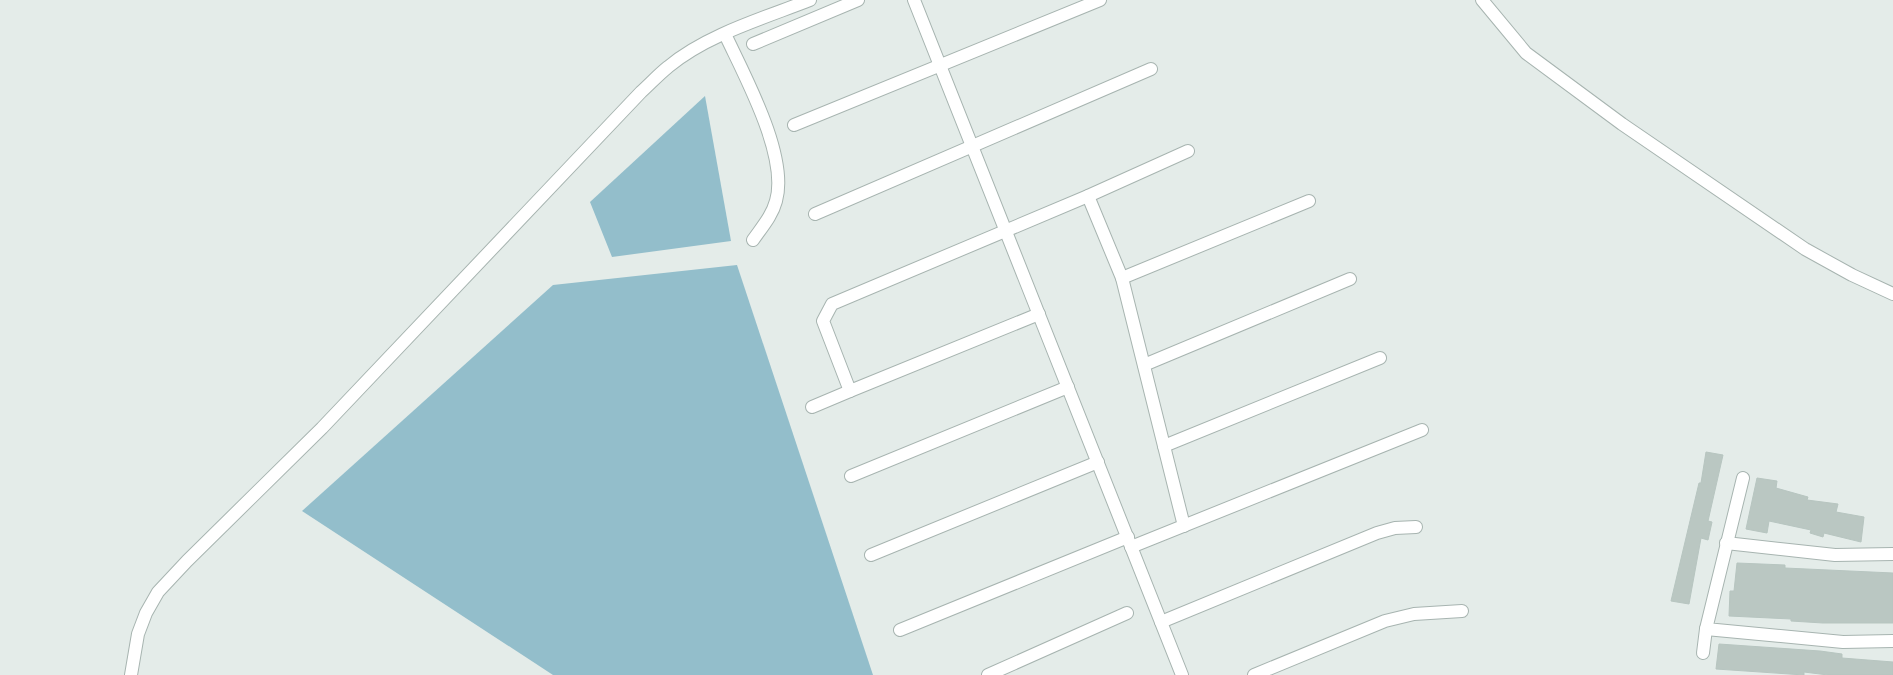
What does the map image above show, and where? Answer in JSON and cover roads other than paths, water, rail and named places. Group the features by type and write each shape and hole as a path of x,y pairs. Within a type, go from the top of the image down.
{"street":[{"path":"131,675 138,634 146,612 158,592 187,561 322,428 641,92 668,66 697,47 724,34 810,0"},
{"path":"753,44 858,0"},
{"path":"914,0 1182,675"},
{"path":"794,125 1100,0"},
{"path":"1482,0 1526,53 1622,124 1805,249 1852,275 1893,294"},
{"path":"724,34 749,85 768,131 778,179 777,199 771,215 753,240"},
{"path":"815,214 1151,69"},
{"path":"850,391 823,321 832,304 1088,196 1188,150"},
{"path":"1088,196 1122,278 1184,526"},
{"path":"1122,278 1309,201"},
{"path":"1144,365 1350,279"},
{"path":"812,407 1039,314"},
{"path":"1164,446 1380,358"},
{"path":"851,476 1068,387"},
{"path":"900,630 1130,542 1184,526 1422,430"},
{"path":"871,555 1098,462"},
{"path":"1703,653 1706,629 1743,478"},
{"path":"1161,622 1377,533 1395,528 1416,527"},
{"path":"1726,543 1835,555 1893,554"},
{"path":"1254,675 1385,621 1414,614 1462,611"},
{"path":"988,675 1127,614"},
{"path":"1706,629 1843,642 1893,641"}],"water":[{"path":"705,96 731,241 612,257 590,202"},
{"path":"737,265 873,675 553,675 302,511 553,285"}]}
